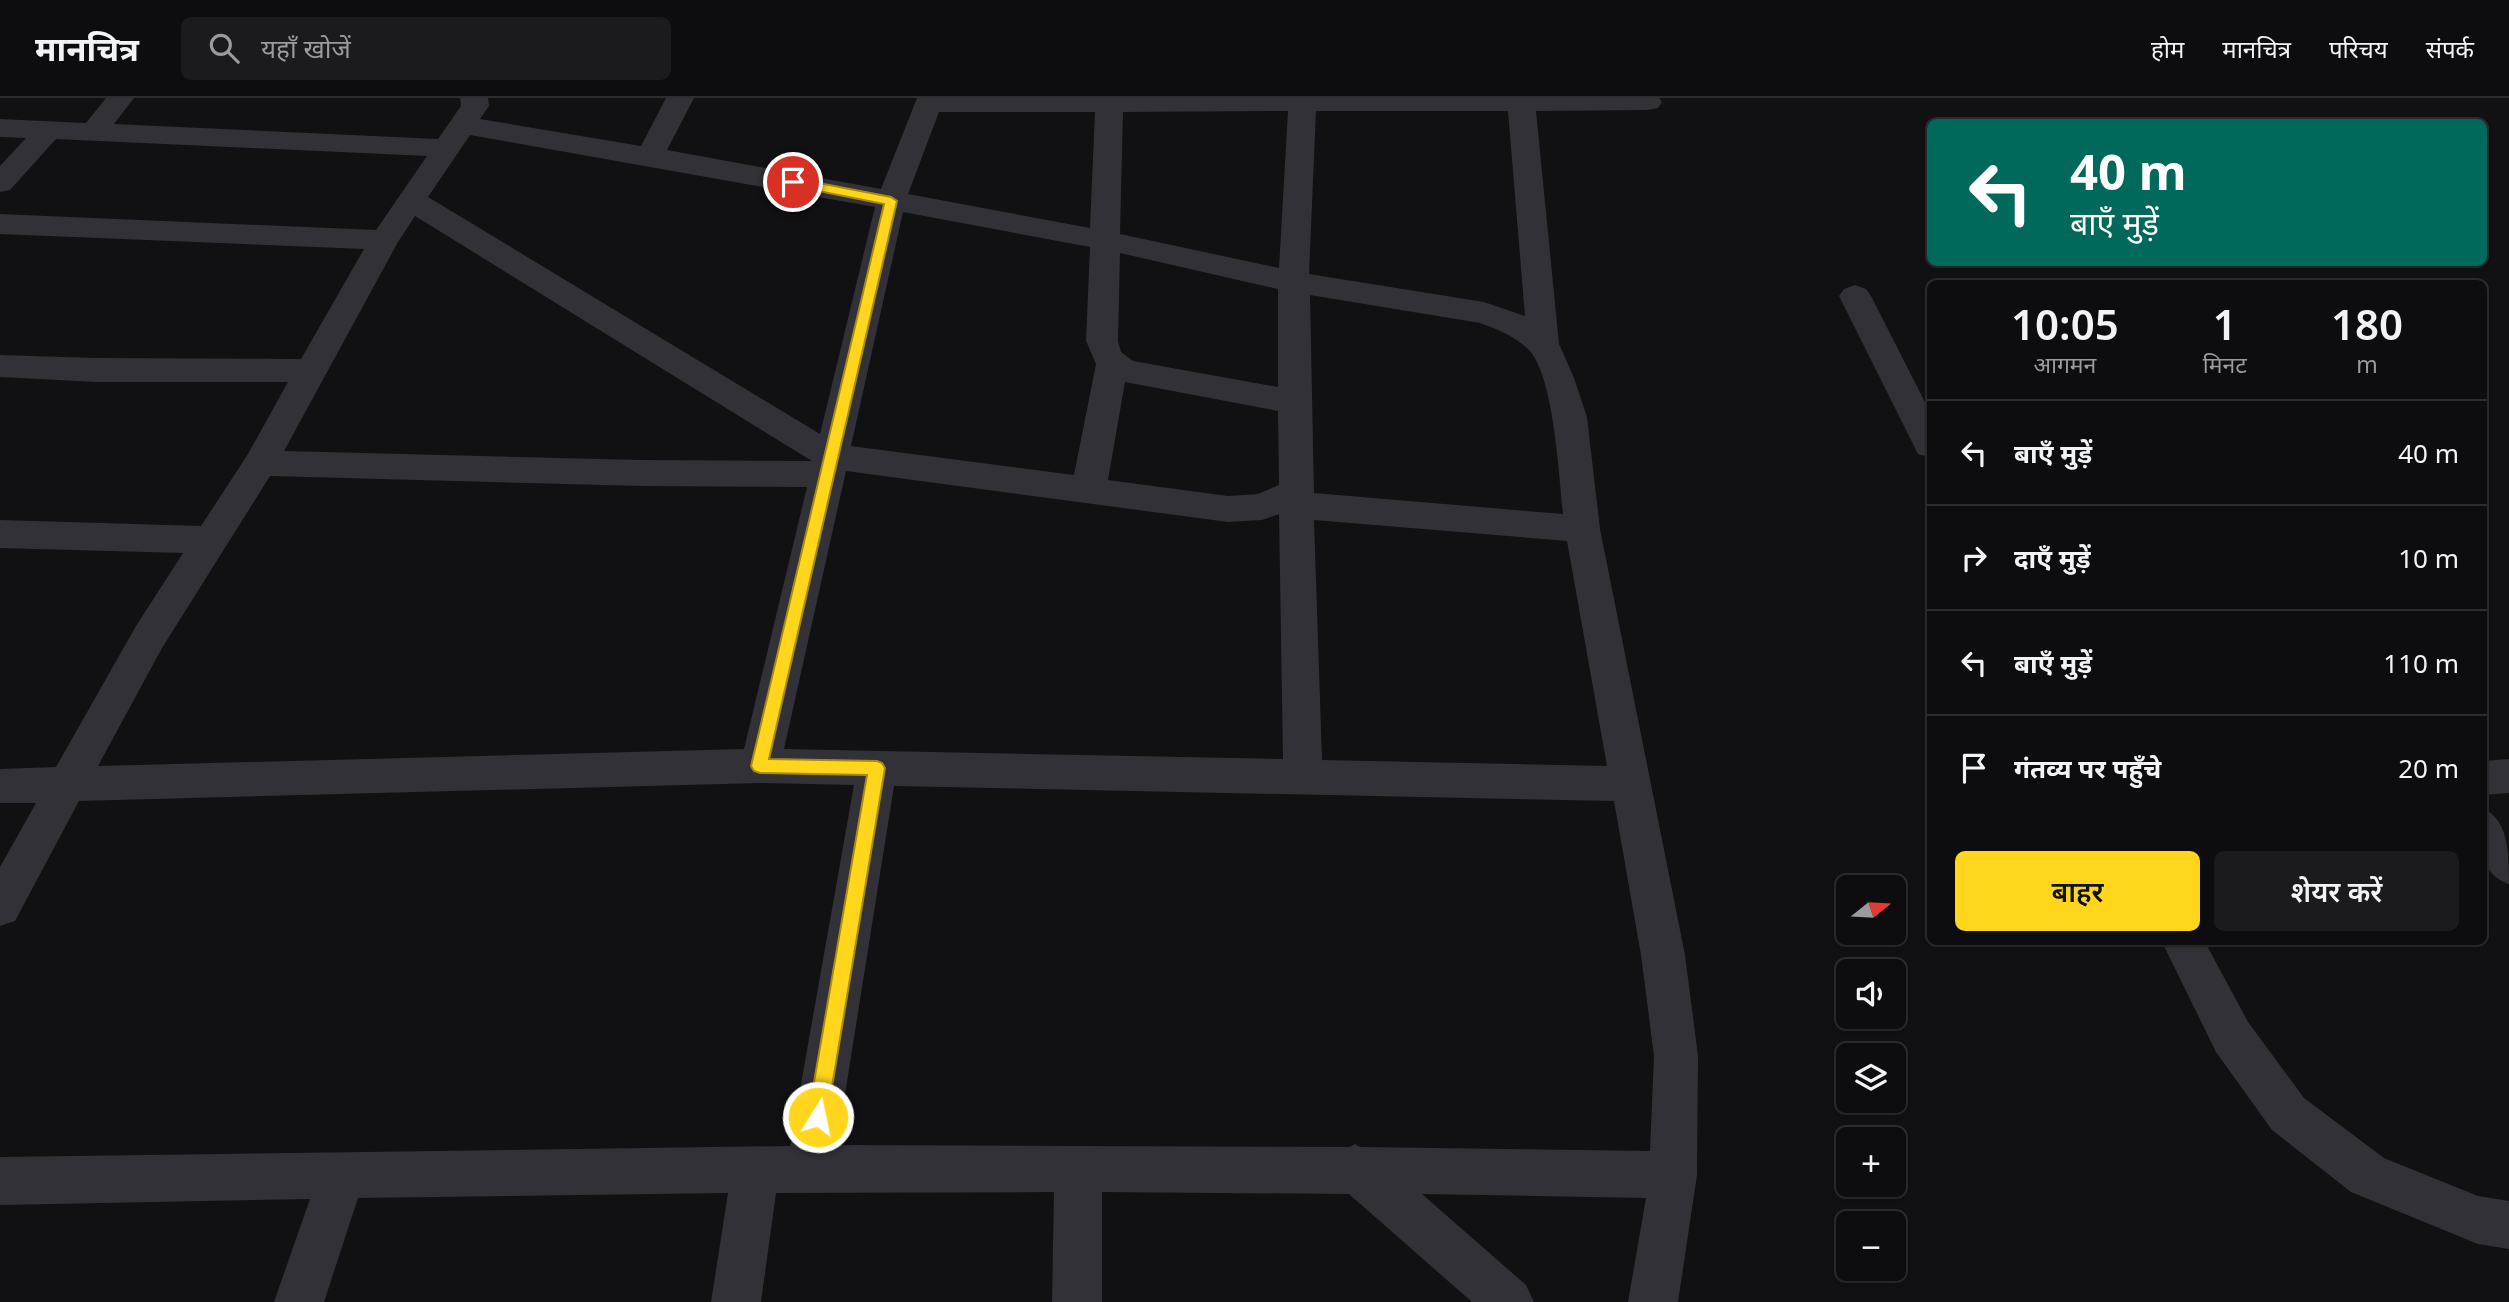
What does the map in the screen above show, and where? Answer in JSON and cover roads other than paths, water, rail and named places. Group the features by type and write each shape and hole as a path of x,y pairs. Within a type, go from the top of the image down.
{"street":[{"path":"93,133 120,98"},
{"path":"650,156 680,98"},
{"path":"760,766 891,201 930,101 1648,102"},
{"path":"1521,102 1543,344 1558,378 1570,417 1582,529 1663,955 1676,1056 1672,1175 1653,1302"},
{"path":"1109,103 1102,341 1105,354 1112,364 1126,371 1294,402"},
{"path":"1302,103 1294,282 1294,402 1303,777"},
{"path":"0,907 149,638 260,463 384,240 461,124"},
{"path":"0,128 93,133 461,124 1104,240 1294,282 1484,313 1513,323 1543,344"},
{"path":"0,183 49,131"},
{"path":"411,200 828,465"},
{"path":"0,223 384,240"},
{"path":"1854,296 1927,439"},
{"path":"1089,489 1112,364"},
{"path":"0,366 96,370 313,371"},
{"path":"260,463 641,473 828,465 1089,489 1243,510 1296,499 1582,529"},
{"path":"0,534 210,540"},
{"path":"0,786 760,766 1631,784"},
{"path":"809,1171 877,768"},
{"path":"2487,778 2509,776"},
{"path":"2487,832 2509,865"},
{"path":"2185,945 2232,1037 2288,1114 2368,1175 2478,1220 2509,1225"},
{"path":"0,1181 342,1174 1355,1168 1672,1175"},
{"path":"1355,1168 1509,1302"},
{"path":"1077,1302 1078,1170"},
{"path":"736,1302 755,1171"},
{"path":"299,1302 342,1174"}]}
